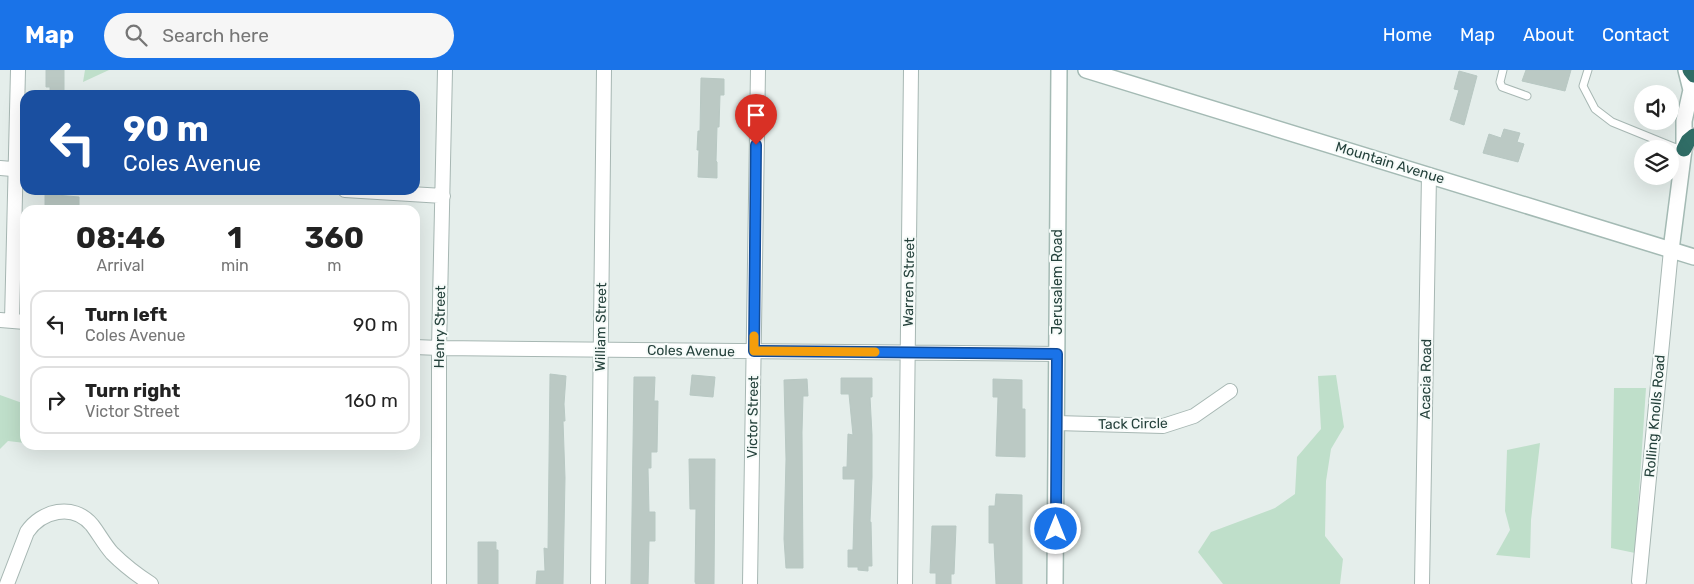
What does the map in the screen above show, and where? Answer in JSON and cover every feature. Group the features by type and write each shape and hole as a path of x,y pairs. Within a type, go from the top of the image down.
{"highway":[{"path":"1688,70 1694,75"},
{"path":"1684,149 1688,141 1694,136"}],"street":[{"path":"12,321 20,170 18,70"},
{"name":"Henry Street","path":"439,584 439,348 445,70"},
{"name":"William Street","path":"598,584 604,70"},
{"name":"Victor Street","path":"750,584 758,70"},
{"name":"Warren Street","path":"905,584 912,70"},
{"name":"Jerusalem Road","path":"1055,584 1059,70"},
{"name":"Mountain Avenue","path":"1086,70 1694,257"},
{"path":"1671,250 1684,149 1684,122 1691,90 1688,70"},
{"path":"0,168 20,170"},
{"name":"Acacia Road","path":"1422,584 1429,175"},
{"path":"420,195 442,196"},
{"name":"Rolling Knolls Road","path":"1639,581 1671,250"},
{"name":"Coles Avenue","path":"420,346 1057,354"},
{"name":"Tack Circle","path":"1056,423 1163,426 1194,416 1230,391"},
{"path":"7,584 27,532 32,525 49,514 61,511 78,515 88,521 112,552 136,574 151,584"}],"lane":[{"path":"1503,70 1500,82 1502,87 1527,96"},
{"path":"1588,70 1583,86 1595,109 1612,122 1676,148 1684,149"}],"green space":[{"path":"85,70 109,70 83,82"},
{"path":"1336,375 1344,427 1331,449 1326,481 1325,536 1343,559 1340,584 1223,584 1198,552 1211,532 1275,508 1295,494 1297,457 1321,429 1318,376"},
{"path":"1614,388 1646,388 1635,553 1611,548"},
{"path":"0,395 20,402 20,442 8,441 0,449"},
{"path":"1540,443 1531,520 1530,558 1496,555 1510,530 1505,511 1507,450"}],"building":[{"path":"46,70 64,70 64,90 50,90 50,87 46,87"},
{"path":"1526,70 1571,70 1565,91 1522,81"},
{"path":"1459,71 1477,76 1464,125 1450,120 1459,90 1454,89"},
{"path":"701,78 724,79 724,95 720,95 719,127 717,127 717,178 698,177 699,150 697,150 698,131 700,131"},
{"path":"1504,129 1520,133 1517,142 1524,144 1518,162 1483,153 1489,134 1501,138"},
{"path":"45,195 79,197 79,205 45,205"},
{"path":"550,374 566,376 565,421 563,421 565,478 563,584 536,584 537,571 545,571 544,548 548,549"},
{"path":"692,375 715,377 713,397 690,395"},
{"path":"634,377 655,377 654,401 658,401 657,452 651,452 651,468 648,468 649,512 655,512 655,541 649,541 648,584 631,584"},
{"path":"841,378 872,378 872,397 870,397 872,477 870,522 872,566 868,566 868,571 858,570 858,567 848,567 848,550 853,550 855,479 843,479 843,467 847,467 848,434 853,435 849,394 841,394"},
{"path":"807,379 808,396 803,396 802,432 803,568 786,568 784,539 786,459 784,380"},
{"path":"993,379 1022,380 1022,409 1025,409 1025,457 996,456 998,397 993,397"},
{"path":"689,459 715,459 714,584 696,584 695,582 696,509 690,509"},
{"path":"996,494 1022,495 1022,584 996,584 994,543 989,543 989,506 995,506"},
{"path":"932,526 956,526 954,574 951,574 951,584 936,584 936,573 930,573"},
{"path":"478,542 496,542 496,550 498,550 498,584 478,584"}],"slow traffic":[{"path":"754,336 754,351 875,352"}],"route":[{"path":"756,145 754,351 1057,354 1056,529"}]}
